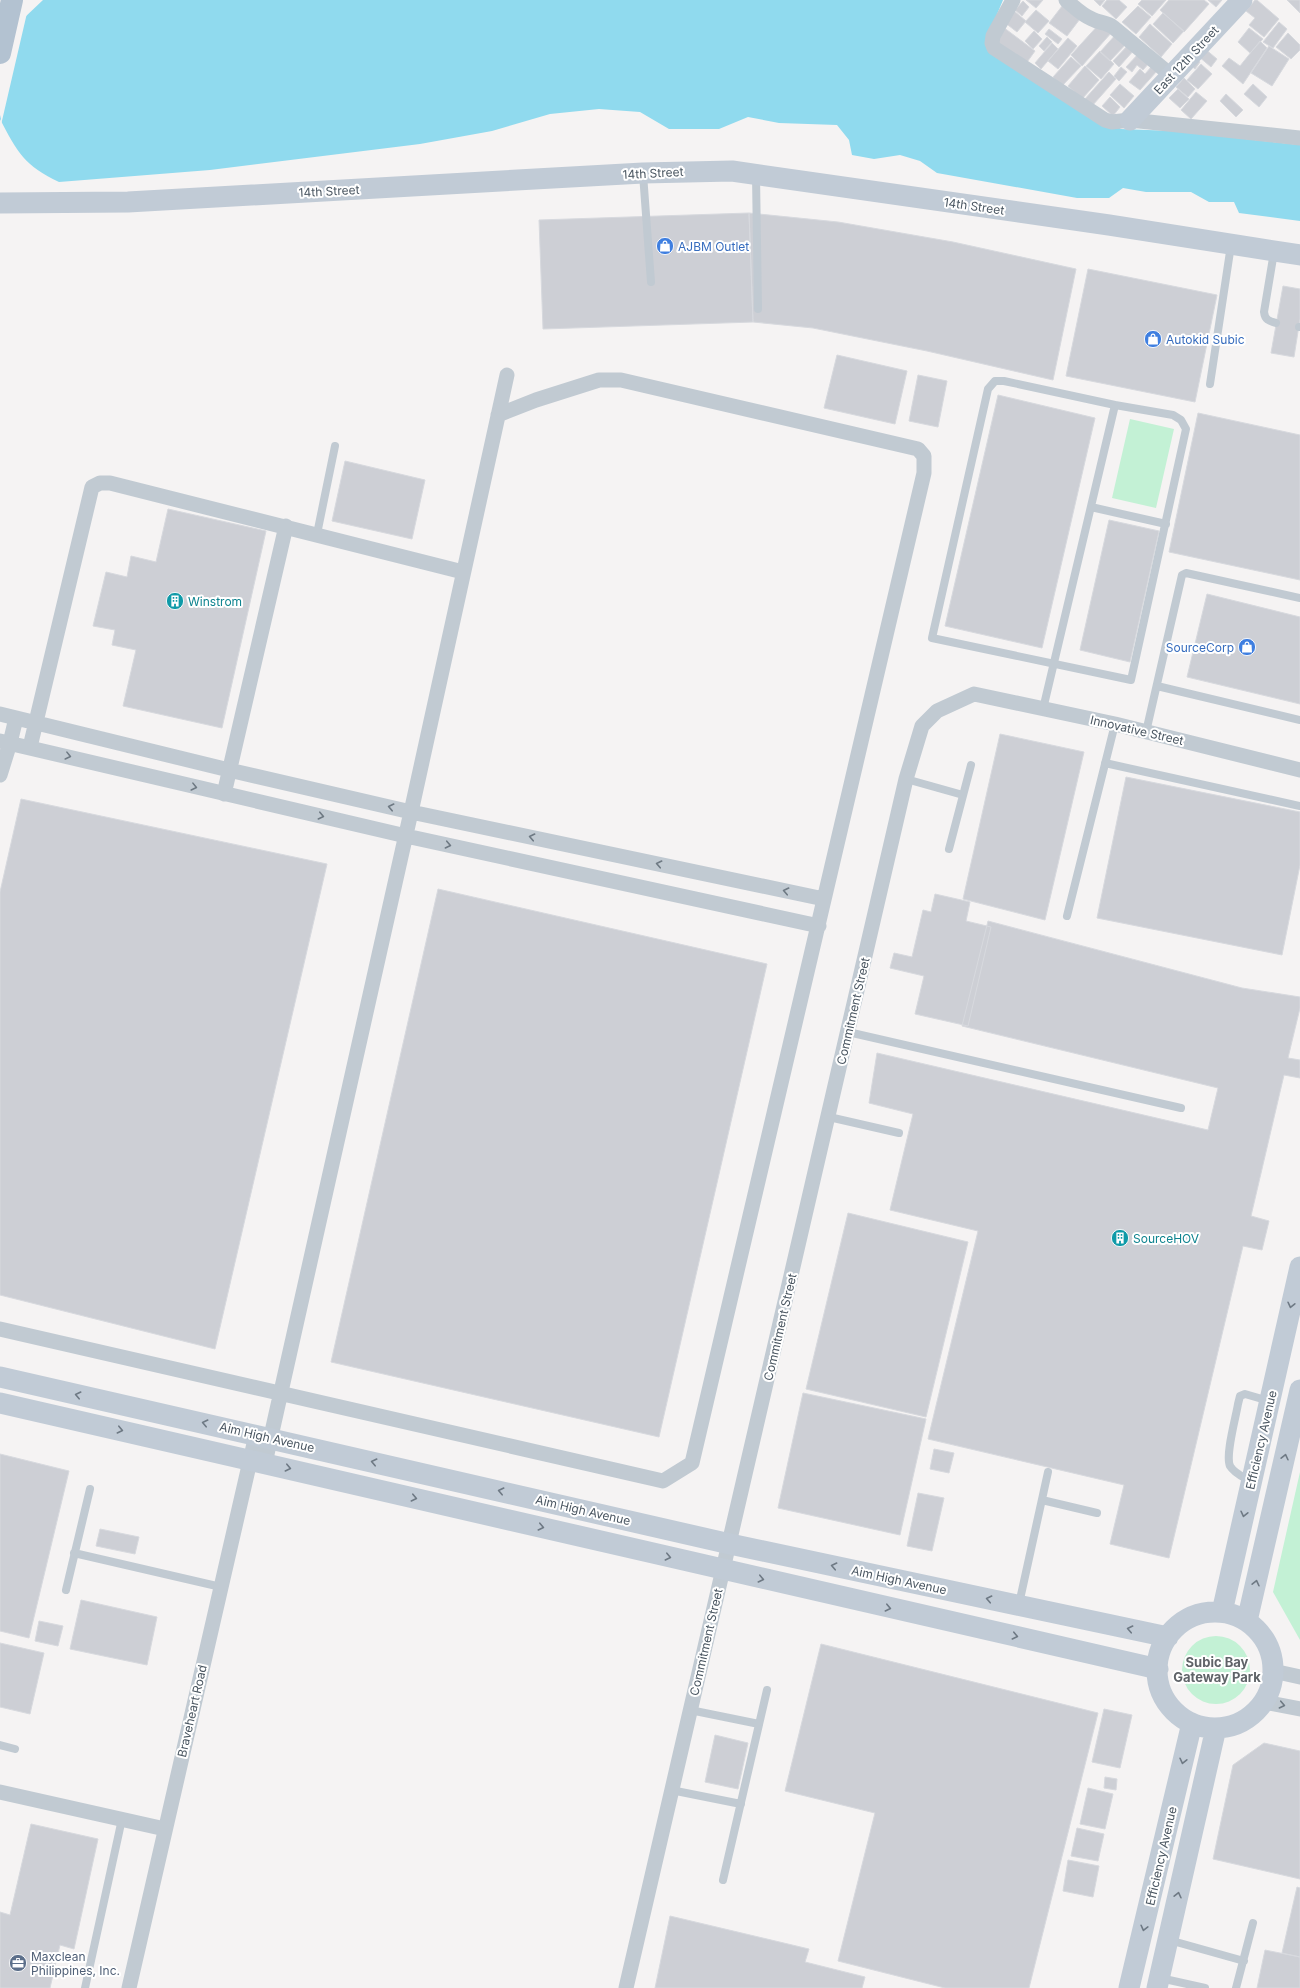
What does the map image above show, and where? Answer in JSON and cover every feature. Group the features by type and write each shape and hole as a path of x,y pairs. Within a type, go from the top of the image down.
{"main road":[{"path":"0,53 12,3"}],"street":[{"path":"1013,0 993,36 992,43 994,48 1105,120 1112,122 1130,120 1300,138"},
{"path":"1066,0 1086,16 1094,20 1107,23 1113,27 1172,76"},
{"name":"East 12th Street","path":"1130,120 1242,0"},
{"name":"14th Street","path":"0,203 128,202 707,170 756,174 1109,225 1300,255"},
{"name":"Braveheart Road","path":"129,1988 221,1588 263,1436 280,1394 406,836 507,375"},
{"path":"0,1329 664,1481 692,1463 924,473 924,456 918,449 621,380 599,380 536,400 498,415"},
{"path":"30,747 92,487 100,483 110,483 286,526 463,572"},
{"path":"224,794 286,526"},
{"name":"Innovative Street","path":"974,694 1115,724 1300,770"},
{"name":"Commitment Street","path":"626,1988 829,1117 906,779 922,726 937,711 974,694"},
{"path":"0,714 229,770 411,812 824,899"},
{"path":"0,775 5,742 16,718"},
{"path":"5,742 406,836 819,926"},
{"name":"Efficiency Avenue","path":"1222,1612 1300,1267"},
{"name":"Aim High Avenue","path":"0,1377 730,1544 1168,1638"},
{"path":"1247,1622 1300,1390"},
{"path":"0,1403 1158,1669"},
{"path":"1222,1612 1231,1614 1247,1622 1256,1629 1269,1648 1273,1671 1269,1692 1264,1702 1257,1710 1243,1720 1227,1726 1216,1728 1192,1723 1180,1716 1164,1695 1159,1682 1158,1669 1160,1652 1168,1638 1176,1628 1197,1615 1222,1612"},
{"path":"1273,1671 1300,1677"},
{"path":"1264,1702 1300,1709"},
{"name":"Efficiency Avenue","path":"1129,1988 1192,1723"},
{"name":"Efficiency Avenue","path":"1159,1983 1216,1728"},
{"path":"0,1792 165,1829"}],"lane":[{"path":"643,173 651,282"},
{"path":"756,174 758,309"},
{"path":"1210,384 1231,245"},
{"path":"1274,251 1264,312 1268,321 1276,323"},
{"path":"995,381 1004,381 1115,406 1174,415 1182,420 1186,429 1131,680 932,638 988,389 995,381"},
{"path":"1043,708 1115,406"},
{"path":"317,534 335,446"},
{"path":"1091,507 1166,524"},
{"path":"1146,732 1182,574 1186,573 1300,598"},
{"path":"1156,686 1300,720"},
{"path":"1067,916 1115,724"},
{"path":"1105,763 1300,806"},
{"path":"949,849 971,765"},
{"path":"906,779 963,795"},
{"path":"848,1032 1181,1108"},
{"path":"829,1117 899,1133"},
{"path":"1251,1481 1233,1471 1229,1464 1229,1454 1238,1404 1240,1396 1245,1394 1270,1401"},
{"path":"1018,1606 1048,1472"},
{"path":"66,1590 90,1489"},
{"path":"1042,1500 1097,1513"},
{"path":"74,1553 221,1588"},
{"path":"723,1880 767,1690"},
{"path":"690,1710 759,1724"},
{"path":"0,1745 15,1749"},
{"path":"671,1790 740,1804"},
{"path":"85,1988 122,1819"},
{"path":"1236,1988 1253,1923"},
{"path":"1168,1940 1244,1961"},
{"path":"1159,1983 1205,1988"}],"green space":[{"path":"1130,419 1174,429 1156,508 1112,498"},
{"path":"1300,1472 1300,1640 1273,1592"},
{"path":"1209,1636 1223,1636 1235,1641 1245,1651 1250,1663 1250,1677 1245,1689 1235,1699 1223,1704 1209,1704 1197,1699 1187,1689 1182,1677 1182,1663 1187,1651 1197,1641"}],"water":[{"path":"43,0 1003,0 985,43 1121,129 1174,131 1300,145 1300,221 1239,213 1234,202 1209,202 1191,192 1146,192 1123,188 1109,198 1077,198 937,173 920,161 900,155 874,159 852,155 849,140 837,125 779,123 748,117 719,129 669,129 640,112 599,109 550,114 492,131 420,144 210,170 59,182 38,170 23,157 0,119 24,18"}],"pier":[{"path":"0,10 23,16 27,13 1,125"}],"building":[{"path":"1026,0 1043,0 1036,8"},
{"path":"1094,0 1105,0 1100,6"},
{"path":"1107,0 1119,0 1127,7 1116,19 1102,6"},
{"path":"1142,0 1166,0 1152,16 1138,4"},
{"path":"1169,0 1204,0 1209,4 1184,32 1160,10"},
{"path":"1208,0 1222,0 1216,7"},
{"path":"1255,0 1257,0 1279,19 1264,37 1249,25 1255,18 1246,11"},
{"path":"1287,0 1300,0 1300,13"},
{"path":"1023,1 1029,7 1022,16 1015,10"},
{"path":"1066,1 1083,15 1067,36 1049,23"},
{"path":"1138,6 1151,17 1136,34 1122,22"},
{"path":"1013,10 1026,21 1017,32 1004,22"},
{"path":"1036,10 1049,21 1038,33 1025,22"},
{"path":"1163,13 1184,31 1173,43 1153,24"},
{"path":"1101,22 1112,32 1082,66 1071,55"},
{"path":"1279,22 1287,29 1273,48 1263,42"},
{"path":"1150,24 1172,44 1161,57 1139,37"},
{"path":"1003,27 1035,51 1025,65 992,41"},
{"path":"1249,28 1263,39 1250,53 1238,42"},
{"path":"1049,29 1062,39 1058,44 1045,34"},
{"path":"1034,31 1042,39 1033,49 1025,41"},
{"path":"1118,32 1128,42 1110,61 1100,52"},
{"path":"1288,33 1300,45 1300,50 1291,59 1276,47"},
{"path":"1047,37 1052,42 1044,51 1039,46"},
{"path":"1068,38 1077,46 1058,69 1048,61"},
{"path":"1260,41 1267,48 1243,84 1222,66 1229,58 1240,66"},
{"path":"1052,43 1058,49 1041,69 1035,63"},
{"path":"1129,44 1135,49 1119,67 1113,61"},
{"path":"1269,46 1289,59 1272,86 1251,73"},
{"path":"1204,48 1217,59 1211,67 1198,56"},
{"path":"1100,51 1114,64 1101,79 1086,66"},
{"path":"1140,52 1150,62 1143,70 1137,65 1132,72 1126,67"},
{"path":"1071,57 1081,66 1062,86 1053,77"},
{"path":"1194,57 1200,62 1195,69 1188,63"},
{"path":"1201,64 1212,74 1198,89 1187,80"},
{"path":"1085,66 1099,80 1082,99 1068,86"},
{"path":"1152,66 1157,71 1140,90 1129,82 1140,69 1145,74"},
{"path":"1121,67 1127,72 1119,81 1114,76"},
{"path":"1109,72 1116,79 1092,106 1084,100"},
{"path":"1184,78 1195,89 1188,97 1176,87"},
{"path":"1120,84 1134,96 1124,108 1110,95"},
{"path":"1253,84 1267,97 1259,107 1244,94"},
{"path":"1178,89 1189,99 1180,108 1169,98"},
{"path":"1196,92 1207,101 1191,119 1181,110"},
{"path":"1226,94 1243,110 1236,117 1220,101"},
{"path":"1110,97 1120,107 1113,116 1102,106"},
{"path":"749,213 838,222 953,242 1076,269 1053,380 927,351 813,328 753,322"},
{"path":"749,213 753,322 543,329 539,220"},
{"path":"1088,269 1217,295 1195,402 1066,376"},
{"path":"1283,286 1300,289 1300,319 1294,357 1271,353"},
{"path":"837,355 907,371 895,424 824,408"},
{"path":"918,375 947,381 938,427 909,421"},
{"path":"998,395 1095,418 1042,648 945,626"},
{"path":"1198,413 1300,435 1300,580 1169,552"},
{"path":"345,461 425,480 412,539 332,521"},
{"name":"Winstrom","path":"168,509 266,531 222,728 123,706 136,650 112,645 115,630 93,626 106,572 127,577 131,556 156,562"},
{"path":"1109,520 1159,531 1130,662 1080,650"},
{"name":"SourceCorp","path":"1207,594 1300,617 1300,704 1187,677"},
{"path":"1000,734 1084,752 1045,920 963,899"},
{"path":"1126,777 1300,812 1300,865 1282,955 1097,918"},
{"path":"21,799 327,864 215,1349 0,1295 0,892"},
{"path":"438,889 767,964 659,1437 331,1362"},
{"path":"935,894 970,902 966,921 991,927 968,1026 915,1014 924,976 890,968 894,953 912,957 923,910 931,912"},
{"name":"SourceHOV","path":"988,921 1242,988 1300,997 1300,1008 1288,1058 1300,1060 1300,1078 1284,1075 1251,1216 1269,1221 1262,1250 1243,1246 1169,1558 1110,1544 1124,1485 928,1439 978,1231 890,1210 913,1114 869,1103 877,1053 1208,1130 1218,1088 962,1026"},
{"path":"848,1213 968,1242 926,1417 806,1389"},
{"path":"803,1393 926,1419 900,1535 778,1508"},
{"path":"934,1449 954,1453 949,1473 930,1469"},
{"path":"0,1454 69,1471 29,1638 0,1631"},
{"path":"918,1493 944,1498 932,1551 907,1546"},
{"path":"100,1529 139,1537 135,1554 96,1546"},
{"path":"81,1600 157,1617 147,1665 70,1649"},
{"path":"39,1621 63,1626 58,1646 35,1641"},
{"path":"0,1643 44,1653 30,1714 0,1707"},
{"path":"821,1644 1098,1713 1029,1988 945,1988 838,1961 875,1813 785,1791"},
{"path":"1104,1709 1132,1715 1120,1768 1092,1762"},
{"path":"715,1735 748,1743 738,1789 705,1782"},
{"path":"1264,1743 1300,1751 1300,1879 1213,1859 1233,1765"},
{"path":"1105,1777 1117,1779 1116,1790 1104,1788"},
{"path":"1088,1788 1113,1794 1105,1829 1080,1824"},
{"path":"31,1824 98,1839 74,1949 60,1945 50,1988 0,1988 0,1912 10,1915"},
{"path":"1077,1828 1104,1834 1098,1861 1071,1856"},
{"path":"1068,1860 1099,1866 1093,1897 1063,1891"},
{"path":"1297,1887 1300,1888 1300,1957 1282,1953"},
{"path":"670,1916 809,1949 805,1962 865,1977 862,1988 655,1988"},
{"path":"1265,1950 1300,1957 1300,1988 1257,1988"}],"place":[{"name":"AJBM Outlet","path":"665,246"},
{"name":"Autokid Subic","path":"1153,339"},
{"name":"Winstrom","path":"175,601"},
{"name":"SourceCorp","path":"1247,647"},
{"name":"SourceHOV","path":"1120,1238"},
{"name":"Maxclean Philippines, Inc.","path":"18,1963"}],"district":[{"name":"Subic Bay Gateway Park","path":"1217,1670"}]}
